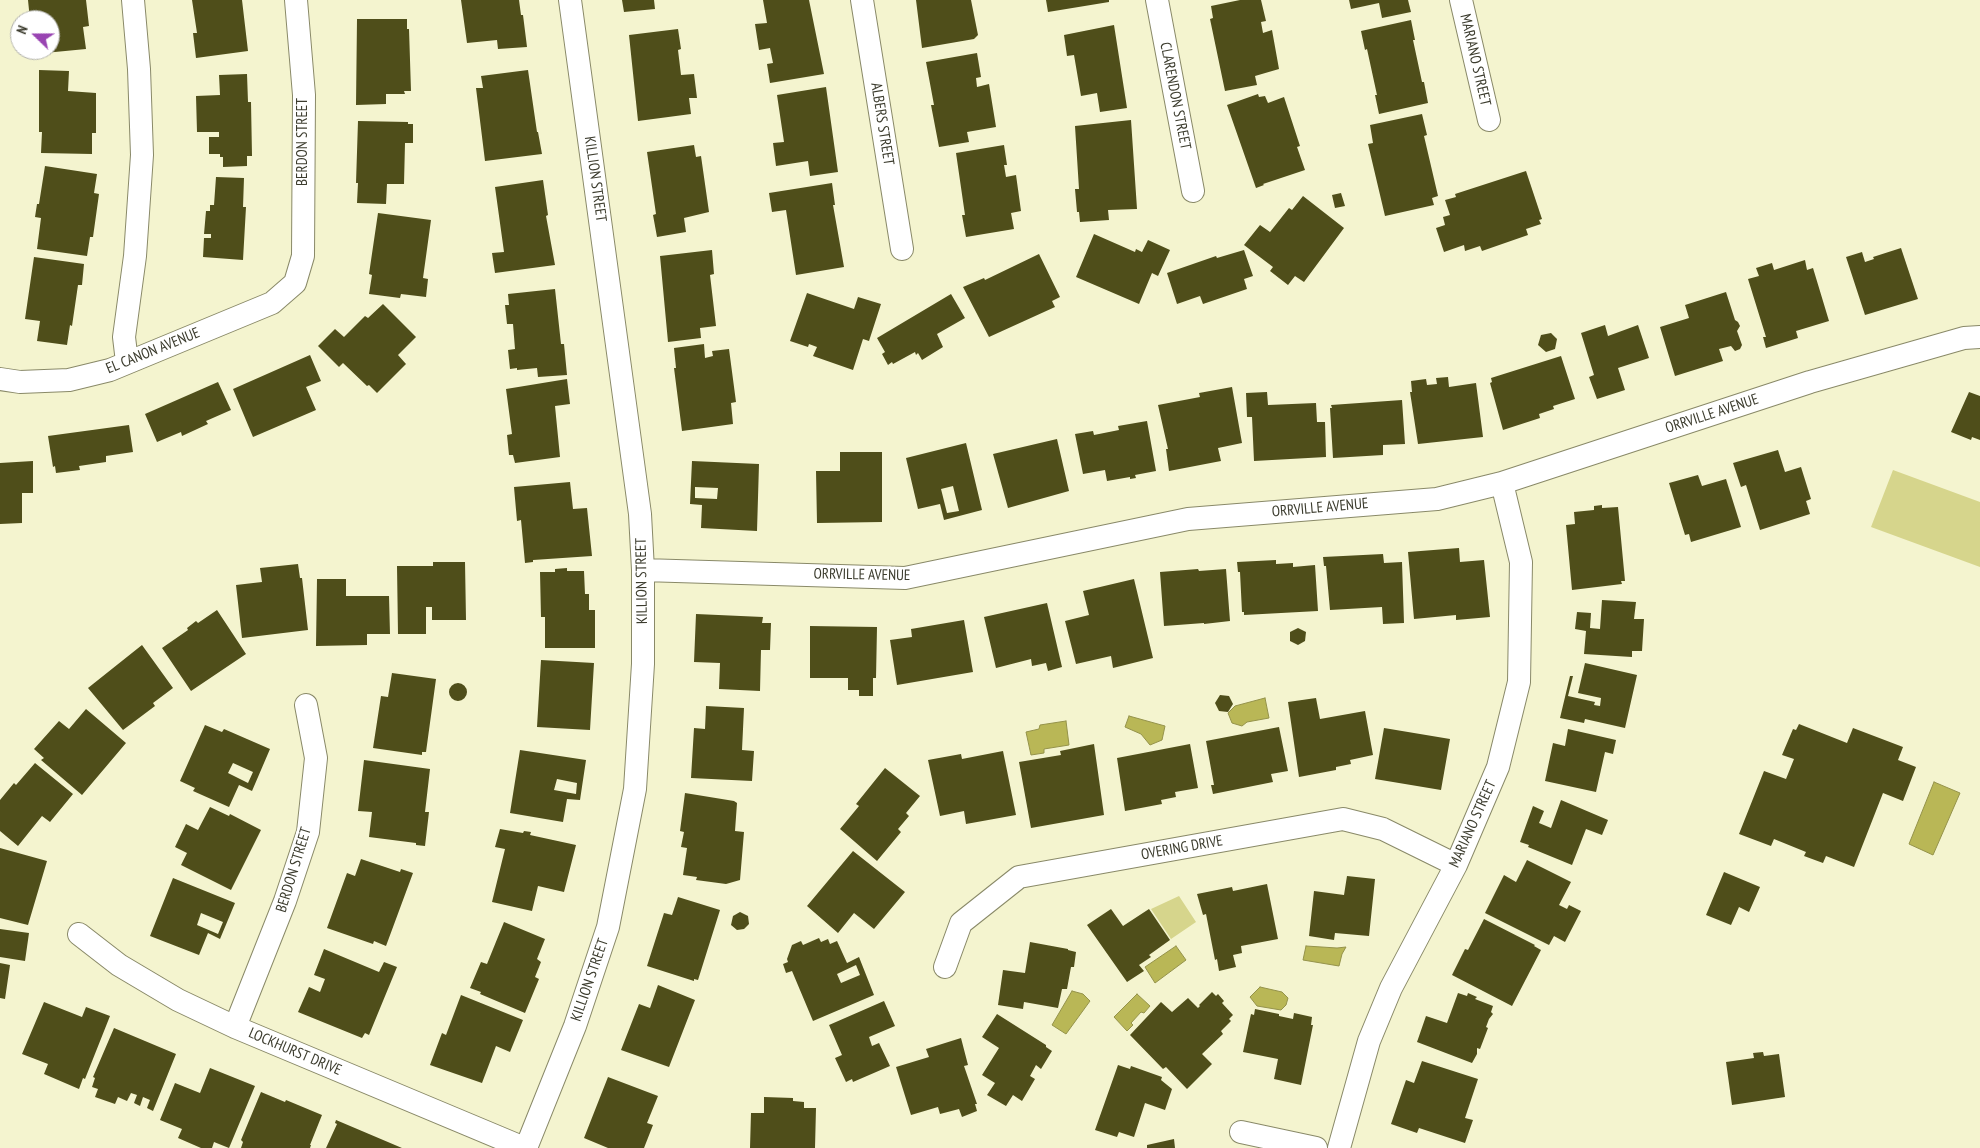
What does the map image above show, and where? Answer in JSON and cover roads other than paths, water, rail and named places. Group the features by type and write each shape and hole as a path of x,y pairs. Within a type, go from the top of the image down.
{"street":[{"path":"127,362 124,337 135,256 142,155 139,69 133,0"},
{"name":"BERDON STREET","path":"295,283 303,256 304,95 296,0"},
{"name":"KILLION STREET","path":"525,1148 575,1026 610,918 635,789 643,664 643,570 638,504 570,0"},
{"name":"ALBERS STREET","path":"862,0 902,249"},
{"name":"CLARENDON STREET","path":"1157,0 1193,191"},
{"name":"MARIANO STREET","path":"1461,0 1488,120"},
{"name":"EL CANON AVENUE","path":"0,379 20,382 69,380 110,370 272,303 295,283"},
{"name":"ORRVILLE AVENUE","path":"643,570 905,578 1188,519 1437,498 1502,483 1810,382 1964,338 1980,336"},
{"name":"MARIANO STREET","path":"1339,1148 1372,1032 1390,988 1456,864 1498,767 1519,682 1521,562 1502,483"},
{"name":"BERDON STREET","path":"235,1028 286,901 308,832 316,758 306,705"},
{"name":"OVERING DRIVE","path":"945,967 961,923 1019,877 1343,819 1383,829 1456,864"},
{"name":"LOCKHURST DRIVE","path":"79,934 120,965 178,1000 235,1028 525,1148"},
{"path":"1241,1132 1316,1148"}]}
